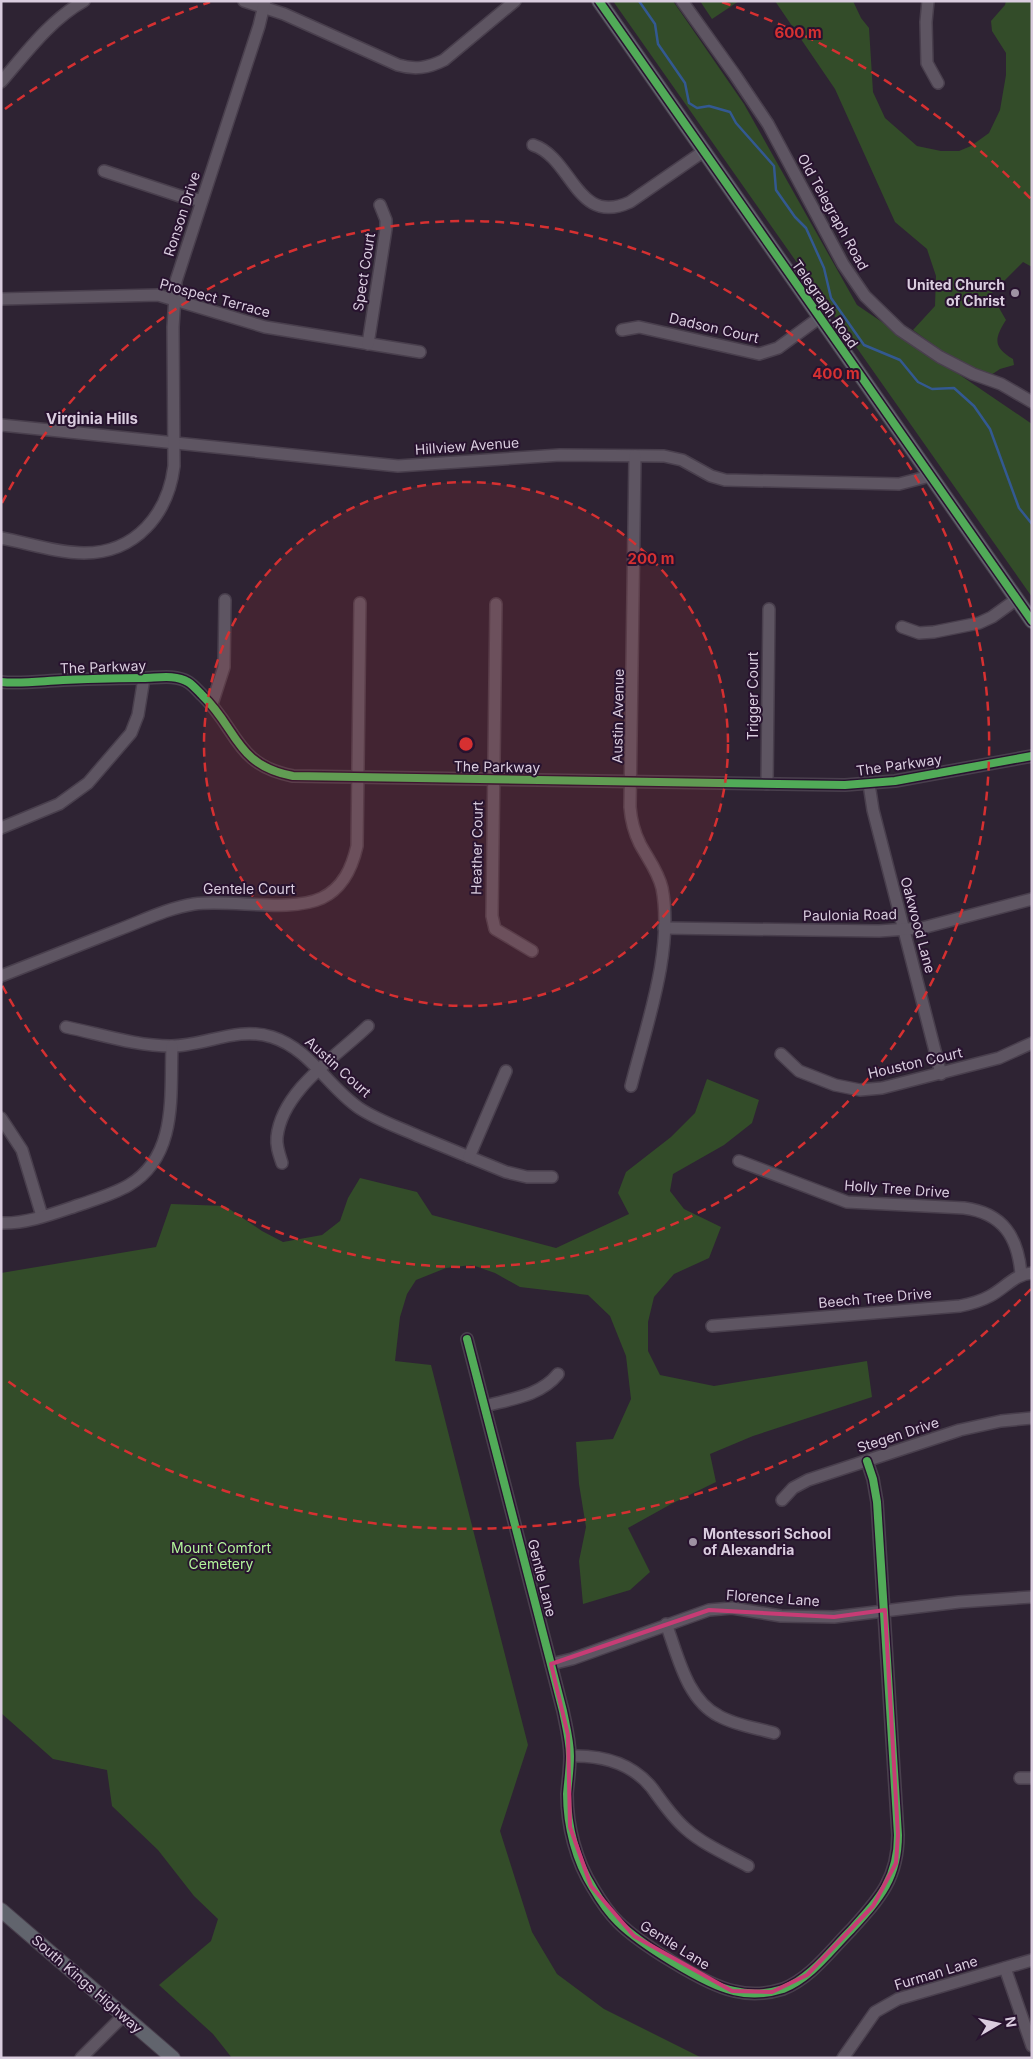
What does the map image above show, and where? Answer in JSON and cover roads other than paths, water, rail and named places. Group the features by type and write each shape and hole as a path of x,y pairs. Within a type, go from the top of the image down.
{"main road":[{"name":"Telegraph Road","path":"599,1 1032,621"},
{"name":"South Kings Highway","path":"1,1910 124,2015 170,2057"}],"street":[{"path":"3,76 48,28 84,1"},
{"path":"244,1 264,4 398,65 418,68 434,65 444,60 515,1"},
{"name":"Old Telegraph Road","path":"682,1 768,124 842,264 865,296 894,325 940,357 973,374 1001,384 1032,402"},
{"path":"928,1 926,22 927,63 938,83"},
{"name":"Ronson Drive","path":"1,538 84,553 104,550 135,537 152,522 163,506 173,476 172,327 176,281 264,4"},
{"path":"534,145 551,155 584,198 606,208 623,206 630,202 704,150"},
{"path":"104,171 186,198 202,200"},
{"name":"Spect Court","path":"368,344 386,229 386,220 380,206"},
{"name":"Prospect Terrace","path":"1,299 158,295 265,328 420,352"},
{"name":"Dadson Court","path":"622,330 639,327 759,354 778,348 819,318"},
{"name":"Hillview Avenue","path":"1,425 398,466 560,455 664,456 682,460 711,476 726,480 899,484 930,476"},
{"name":"Austin Avenue","path":"630,1086 661,966 664,928 663,894 659,878 640,844 632,823 630,807 635,456"},
{"path":"902,628 919,633 979,623 992,617 1016,599"},
{"path":"212,704 224,668 225,600"},
{"name":"Gentele Court","path":"1,976 177,908 212,903 297,904 312,902 323,897 343,881 354,859 357,835 360,603"},
{"name":"Heather Court","path":"496,604 492,916 495,928 532,951"},
{"name":"Trigger Court","path":"767,784 768,609"},
{"name":"The Parkway","path":"1,682 170,677 189,682 212,704 242,749 254,760 271,771 293,776 845,785 912,778 1032,756"},
{"path":"1,828 59,804 79,792 88,783 131,733 138,714 144,678"},
{"name":"Oakwood Lane","path":"869,784 873,810 941,1074"},
{"name":"Paulonia Road","path":"664,928 879,932 922,928 1032,899"},
{"path":"282,1163 277,1138 283,1115 294,1097 319,1070 368,1026"},
{"name":"Austin Court","path":"66,1027 151,1045 172,1046 200,1043 237,1034 264,1035 289,1044 308,1058 350,1101 373,1116 469,1157 517,1175 552,1176"},
{"name":"Houston Court","path":"781,1054 796,1068 806,1074 835,1085 854,1089 882,1088 999,1058 1032,1043"},
{"path":"1,1223 21,1222 42,1216 120,1190 138,1179 152,1164 163,1147 168,1129 172,1046"},
{"path":"469,1157 506,1071"},
{"path":"1,1118 22,1150 42,1216"},
{"name":"Holly Tree Drive","path":"739,1161 847,1202 964,1208 982,1212 1002,1224 1011,1235 1026,1274"},
{"name":"Beech Tree Drive","path":"712,1326 960,1306 990,1296 1026,1274"},
{"name":"Gentle Lane","path":"467,1338 564,1719 570,1756 568,1807 574,1848 592,1886 618,1922 654,1950 724,1988 755,1994 772,1992 788,1986 812,1970 873,1906 887,1886 896,1863 898,1835 885,1610 877,1502 867,1461"},
{"path":"485,1406 536,1392 550,1383 558,1374"},
{"name":"Stegen Drive","path":"782,1500 793,1488 803,1482 867,1461 974,1426 1032,1418"},
{"name":"Florence Lane","path":"551,1664 591,1652 698,1612 740,1609 781,1616 809,1618 1032,1597"},
{"path":"666,1624 690,1686 702,1704 720,1717 774,1733"},
{"path":"570,1756 601,1757 628,1768 648,1784 668,1812 688,1831 748,1866"},
{"name":"Furman Lane","path":"844,2058 875,2012 898,1999 1032,1960"},
{"path":"1005,1968 1032,2046"},
{"path":"80,2058 124,2015"}],"waterway":[{"path":"639,1 655,24 658,44 685,83 689,103 697,108 709,106 730,112 736,123 774,166 776,190 795,217 806,228 824,268 831,298 864,345 900,360 918,382 932,389 954,388 974,406 990,429 1019,508 1032,524"}],"place":[{"name":"United Church of Christ","path":"1015,293"},
{"name":"Montessori School of Alexandria","path":"693,1542"}],"district":[{"name":"Virginia Hills","path":"92,419"}],"park label":[{"name":"Mount Comfort Cemetery","path":"221,1556"}]}
